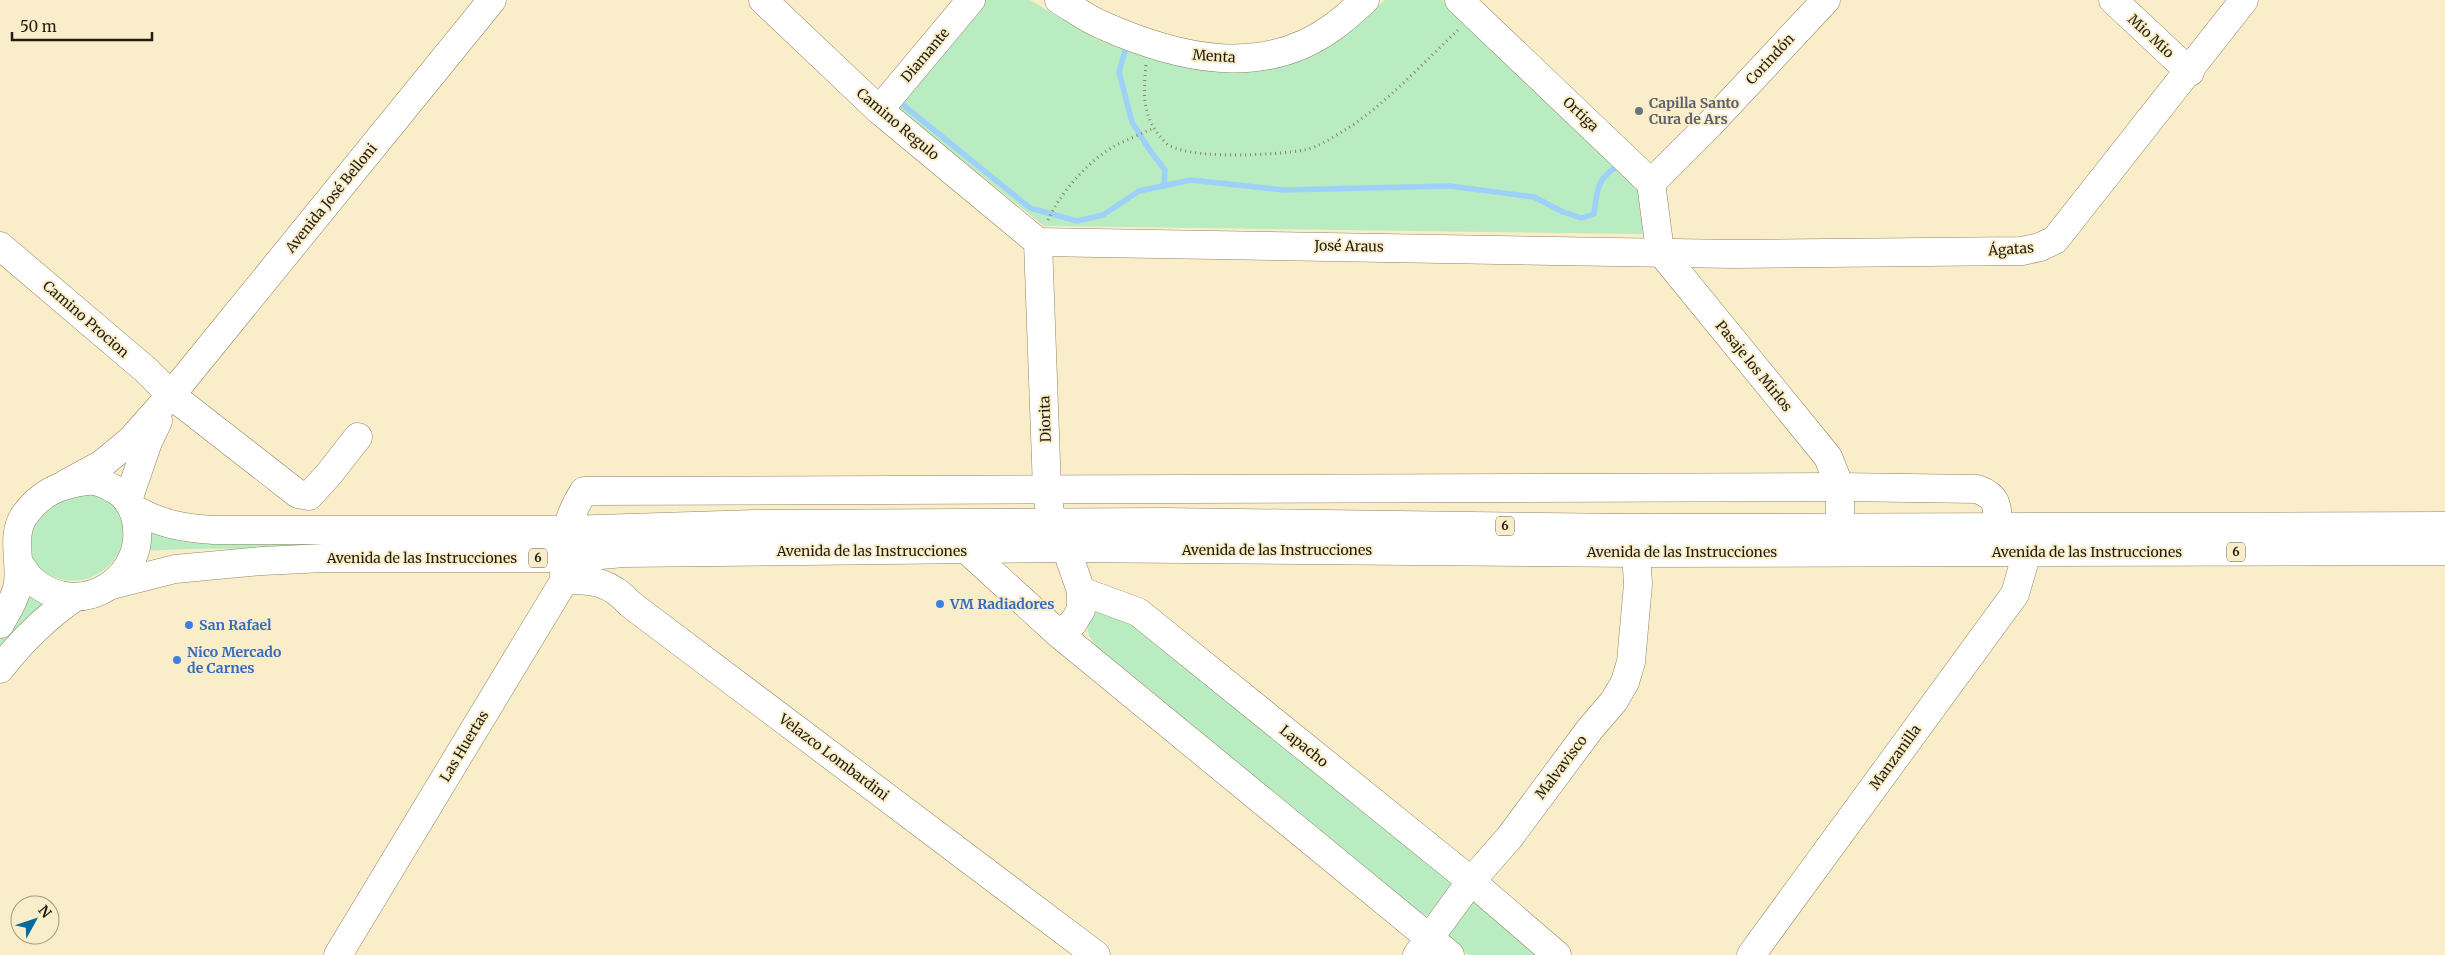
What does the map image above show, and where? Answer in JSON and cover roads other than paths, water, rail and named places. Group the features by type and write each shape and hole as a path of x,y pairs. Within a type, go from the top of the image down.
{"street":[{"name":"Avenida José Belloni","path":"0,624 14,600 18,584 12,555 18,532 23,518 36,501 53,488 67,483 102,464 132,440 171,395 492,0"},
{"name":"Camino Regulo","path":"764,0 879,110 1042,234"},
{"name":"Diamante","path":"879,110 971,0"},
{"name":"Menta","path":"1059,0 1101,25 1186,54 1213,58 1259,57 1298,45 1332,28 1365,0"},
{"name":"Corindón","path":"1651,183 1710,124 1826,0"},
{"name":"Mio Mio","path":"2113,0 2190,72"},
{"name":"Ágatas","path":"1660,251 1734,254 1843,253 2022,251 2040,247 2055,240 2070,223 2190,72 2244,0"},
{"name":"Ortiga","path":"1467,7 1651,183"},
{"path":"1651,183 1660,251"},
{"name":"José Araus","path":"1042,234 1660,251"},
{"name":"Diorita","path":"1042,234 1047,488 1051,522 1066,548 1081,590"},
{"name":"Camino Procion","path":"0,246 146,370 171,395 298,494 309,496 358,437"},
{"name":"Pasaje los Mirlos","path":"1660,251 1828,457 1840,487"},
{"name":"Avenida José Belloni","path":"130,504 148,442 171,395"},
{"name":"Avenida de las Instrucciones","path":"67,483 92,480 118,491 130,504 156,521 187,528 214,530 566,530 745,524 1051,522 1998,528 2445,526"},
{"path":"1840,487 1840,527"},
{"name":"Avenida de las Instrucciones","path":"566,530 572,509 584,491 1047,488 1840,487 1977,489 1990,494 1997,504 1998,528"},
{"path":"0,515 36,501"},
{"path":"0,669 33,630 126,572 136,554 138,530 130,504"},
{"name":"Las Huertas","path":"338,955 564,569 566,530"},
{"name":"Avenida de las Instrucciones","path":"93,592 175,569 262,561 324,558 564,569 624,553 1066,548 1636,553 2445,550"},
{"path":"967,550 1059,634 1423,946 1450,955"},
{"name":"Malvavisco","path":"1423,946 1471,881 1509,838 1590,729 1614,701 1625,682 1631,662 1638,584 1636,553"},
{"name":"Manzanilla","path":"1751,955 2015,594 2027,553"},
{"path":"12,555 33,581 60,595 93,592"},
{"name":"Velazco Lombardini","path":"564,569 580,579 598,581 621,593 630,604 1096,955"},
{"path":"1059,634 1073,623 1081,610 1081,590"},
{"name":"Lapacho","path":"1081,590 1138,612 1471,881 1556,955"}],"waterway":[{"path":"1127,44 1119,72 1132,122 1165,170 1164,186"},
{"path":"897,100 1030,208 1077,221 1103,215 1139,191 1191,180 1283,190 1450,186 1534,197 1563,212 1582,218 1594,214 1597,191 1602,179 1620,165"}],"place":[{"name":"Capilla Santo Cura de Ars","path":"1639,111"},
{"name":"VM Radiadores","path":"940,604"},
{"name":"San Rafael","path":"189,625"},
{"name":"Nico Mercado de Carnes","path":"177,660"}]}
